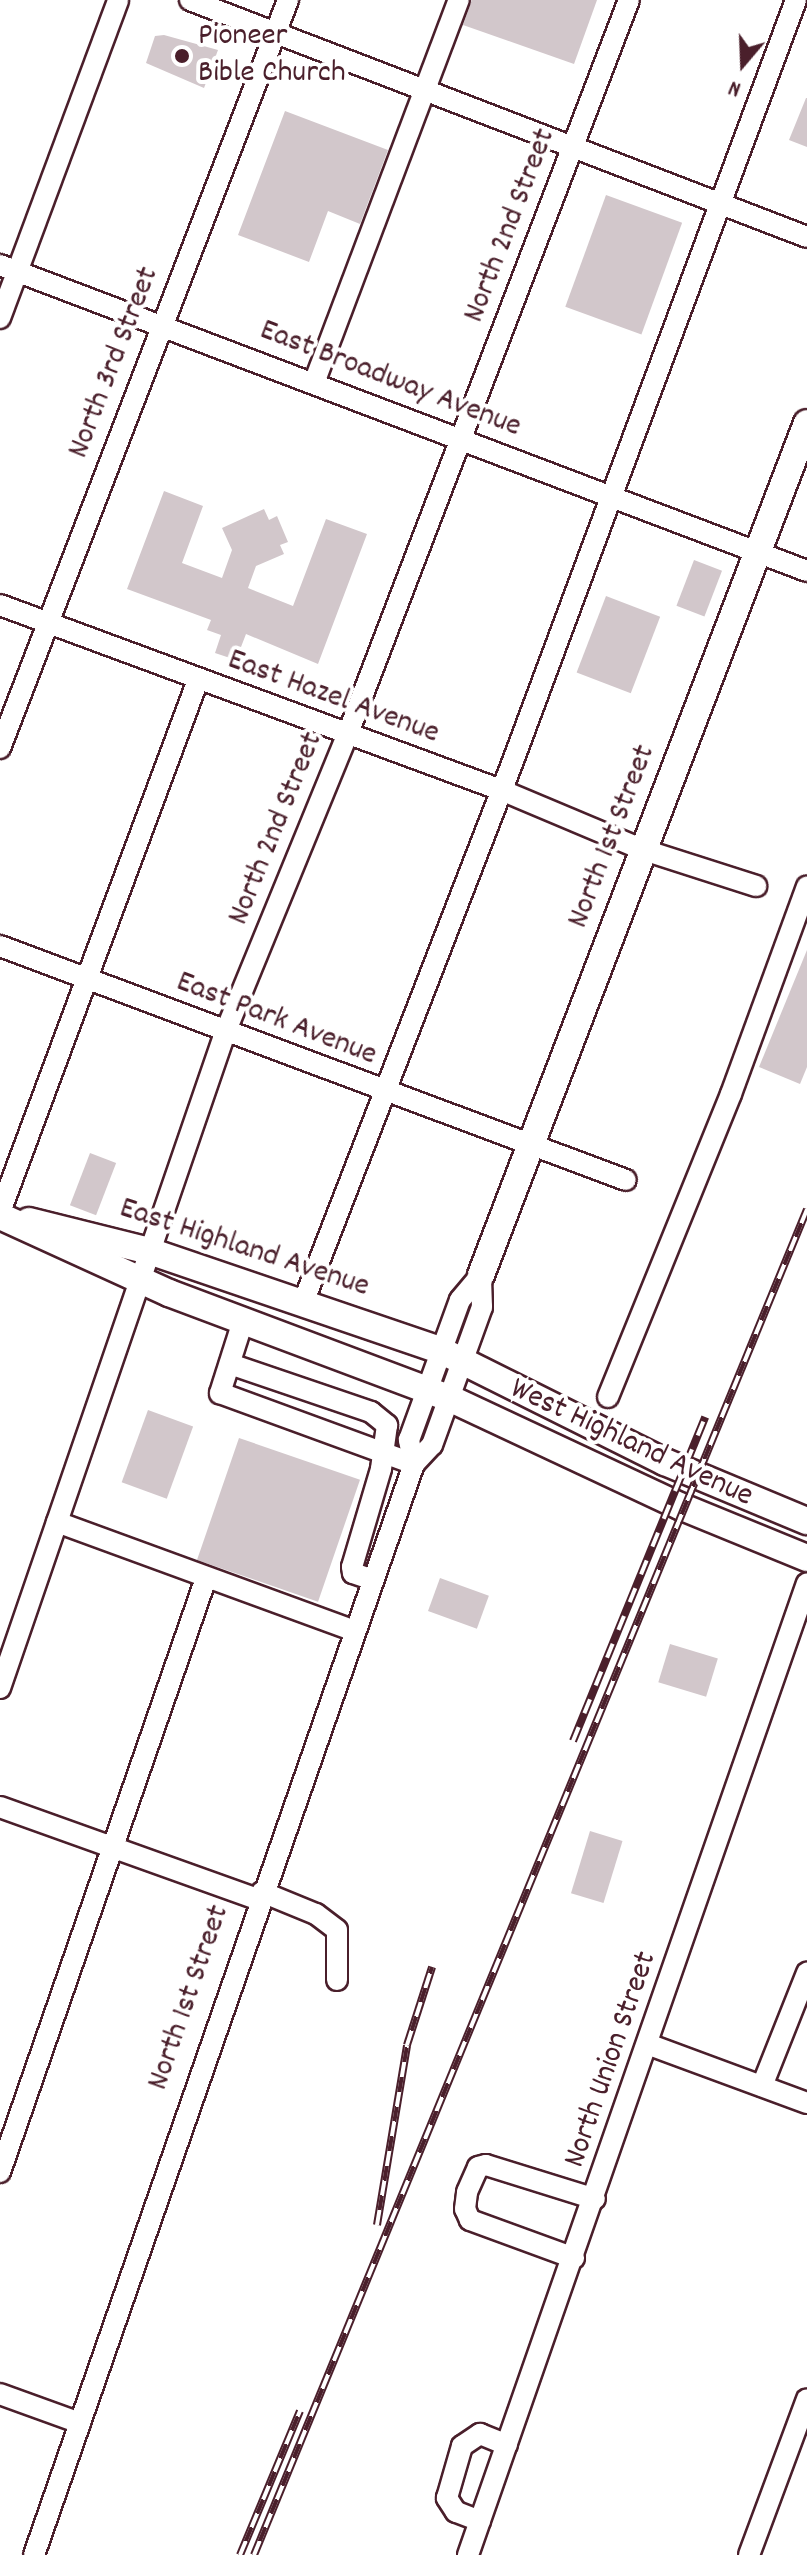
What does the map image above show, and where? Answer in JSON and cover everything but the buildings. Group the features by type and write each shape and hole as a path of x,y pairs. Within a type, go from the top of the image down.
{"main road":[{"name":"North 1st Street","path":"481,1275 807,423"},
{"name":"East Highland Avenue","path":"0,1214 71,1228 149,1251 452,1356"},
{"name":"East Highland Avenue","path":"0,1214 139,1281 438,1393"},
{"name":"West Highland Avenue","path":"452,1356 665,1462 807,1521"},
{"name":"West Highland Avenue","path":"438,1393 682,1507 807,1558"}],"street":[{"path":"0,318 9,269 118,0"},
{"path":"190,0 807,237"},
{"name":"North 3rd Street","path":"0,748 288,0"},
{"path":"314,383 459,0"},
{"name":"North 2nd Street","path":"0,1688 225,1033 347,736 629,0"},
{"path":"303,1303 501,790 717,202 796,0"},
{"name":"East Broadway Avenue","path":"9,269 807,571"},
{"name":"East Hazel Avenue","path":"0,605 347,736 501,790 644,850 756,886"},
{"path":"0,1214 90,981 198,680"},
{"path":"608,1397 731,1094 807,886"},
{"name":"East Park Avenue","path":"0,946 384,1093 626,1180"},
{"name":"North 1st Street","path":"34,2555 414,1464 409,1440 438,1393 452,1356 482,1307 481,1275"},
{"path":"243,1321 220,1393 414,1464"},
{"path":"230,1364 379,1416 388,1433 352,1567 353,1573 373,1580"},
{"path":"57,1522 355,1631"},
{"path":"0,2172 206,1578"},
{"name":"North Union Street","path":"470,2554 650,2045 807,1583"},
{"path":"0,1807 316,1914 337,1930 337,1980"},
{"path":"762,2086 807,1973"},
{"path":"650,2045 807,2103"},
{"path":"574,2258 470,2220 465,2209 467,2192 478,2167 486,2165 595,2199"},
{"path":"0,2394 80,2423"},
{"path":"749,2555 807,2399"},
{"path":"480,2521 456,2512 447,2498 462,2446 480,2434 507,2445"}],"railway":[{"path":"254,2555 807,1209"},
{"path":"573,1741 705,1417"},
{"path":"377,2225 407,2045 432,1967"},
{"path":"240,2555 300,2411"}],"place":[{"name":"Pioneer Bible Church","path":"182,56"}]}
